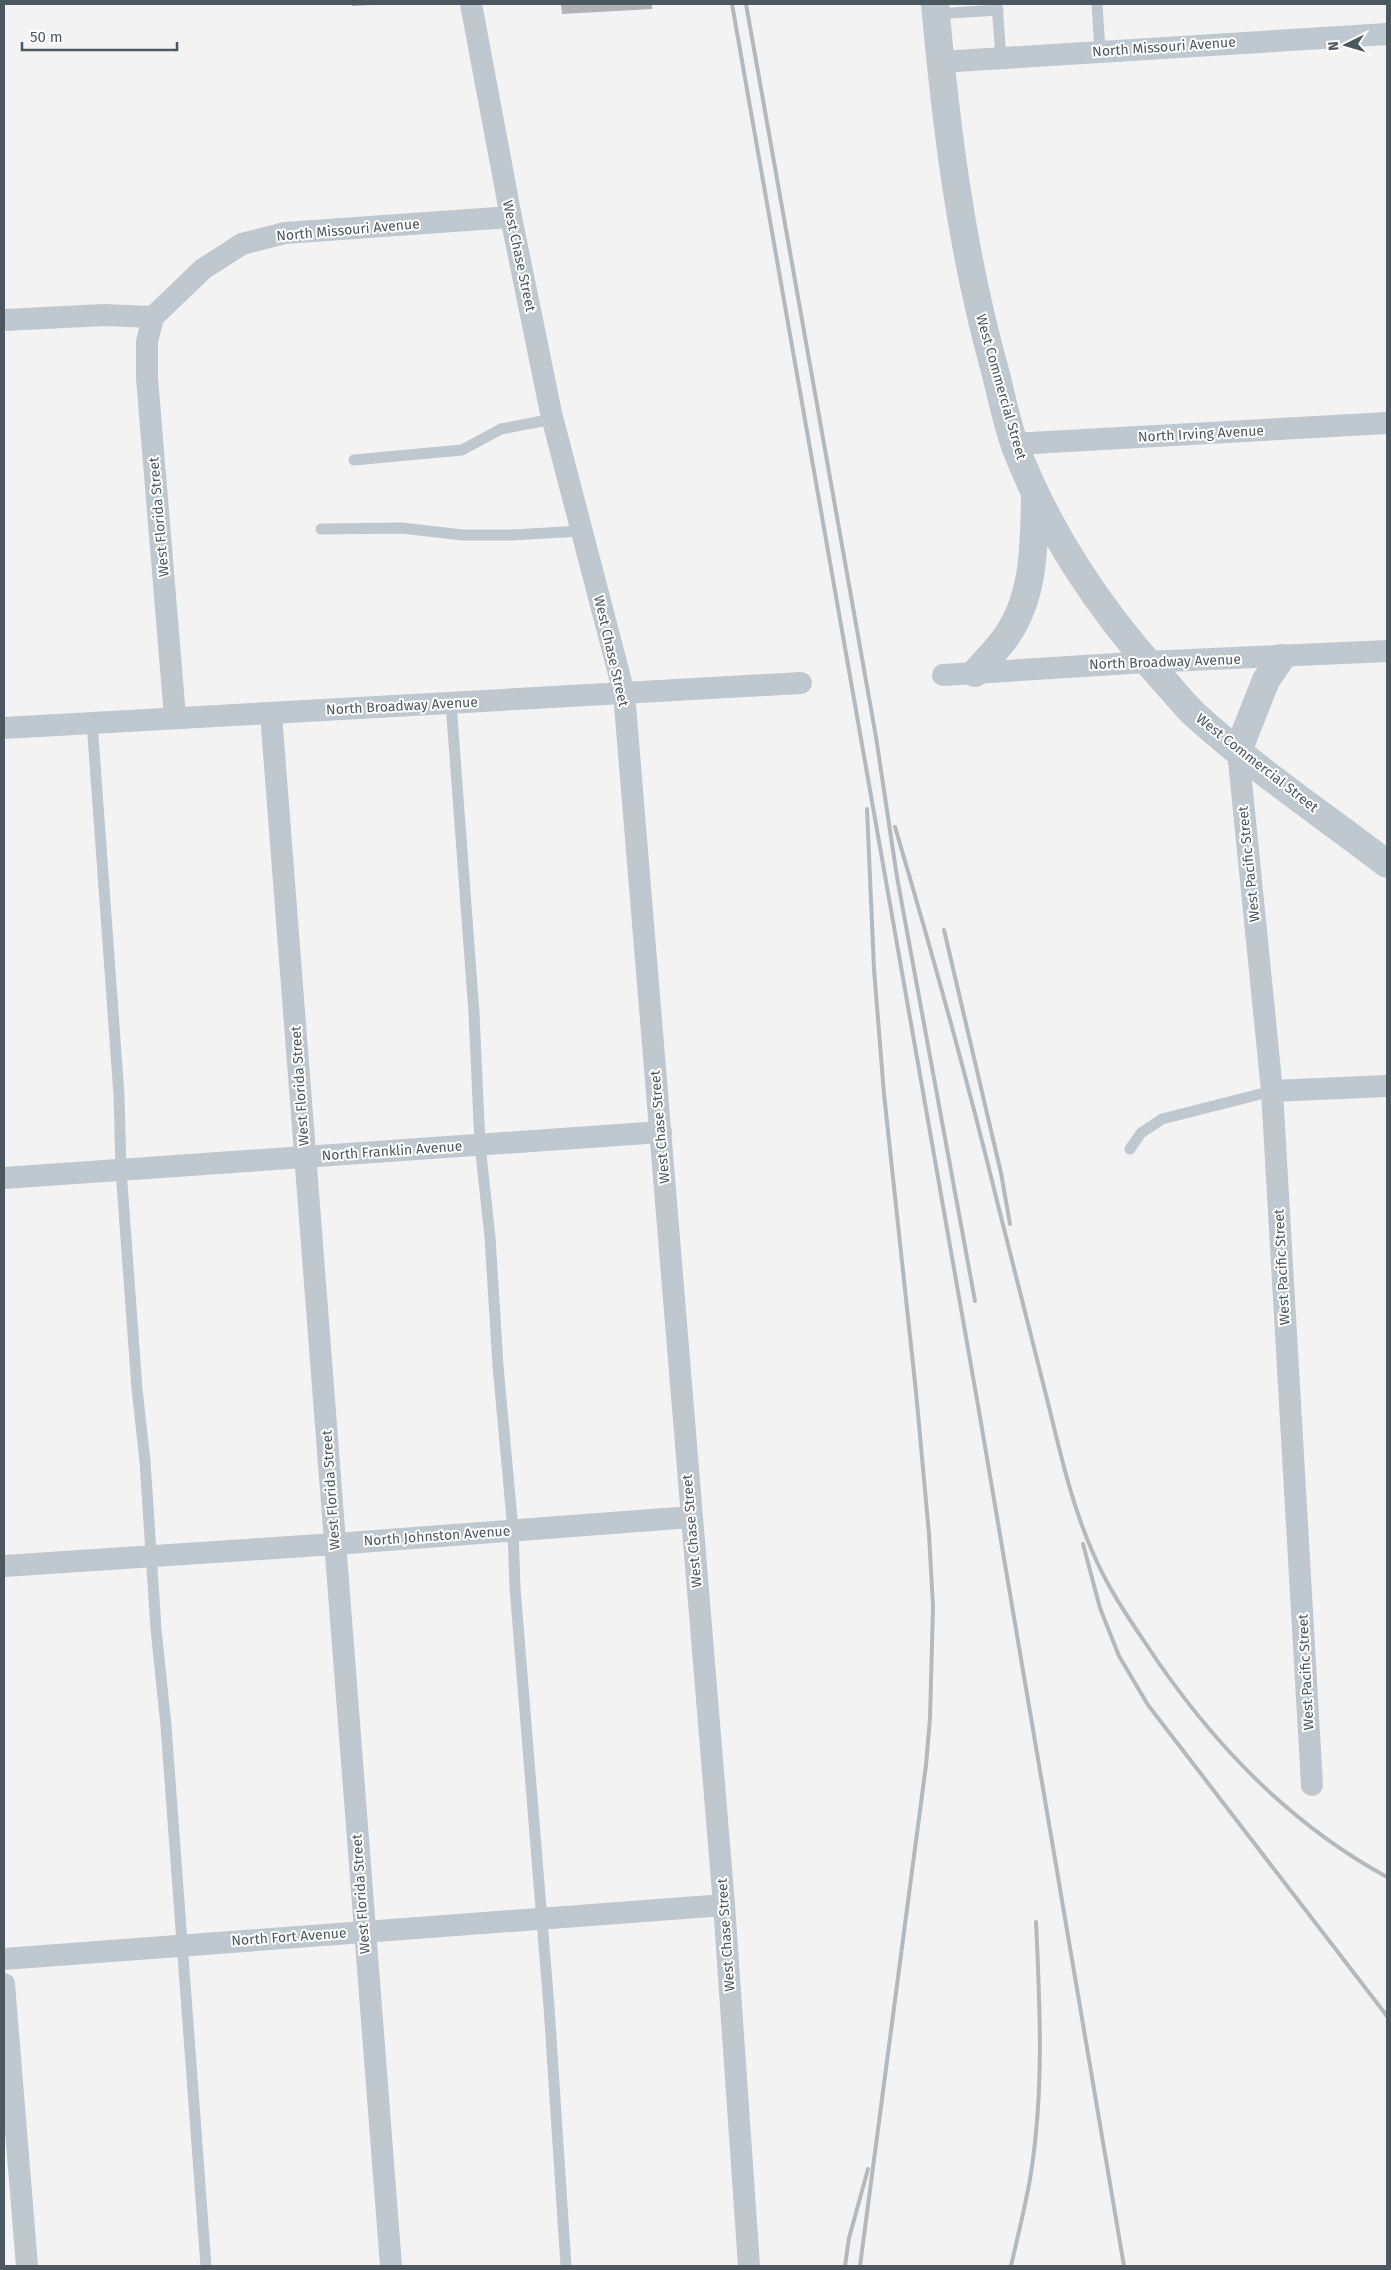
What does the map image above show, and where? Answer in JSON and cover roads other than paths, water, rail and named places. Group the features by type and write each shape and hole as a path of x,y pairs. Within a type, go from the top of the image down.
{"street":[{"name":"West Chase Street","path":"471,4 511,217 553,419 624,693 724,1905 749,2266"},
{"name":"West Commercial Street","path":"936,9 940,62 956,195 980,318 1014,444 1035,494 1058,535 1110,616 1147,662 1192,712 1238,751 1387,864"},
{"name":"North Missouri Avenue","path":"940,62 1387,34"},
{"name":"North Missouri Avenue","path":"153,317 203,269 242,244 285,233 511,217"},
{"path":"4,320 104,315 153,317"},
{"name":"West Florida Street","path":"153,317 147,342 148,378 175,717"},
{"name":"North Irving Avenue","path":"1014,444 1387,423"},
{"path":"975,673 1008,634 1026,594 1034,550 1035,494"},
{"name":"North Broadway Avenue","path":"943,675 1147,662 1281,658 1387,651"},
{"path":"1238,751 1266,680 1281,658"},
{"name":"North Broadway Avenue","path":"4,728 801,683"},
{"name":"West Florida Street","path":"271,714 391,2266"},
{"name":"West Pacific Street","path":"1238,751 1272,1091 1312,1785"},
{"path":"1272,1091 1387,1086"},
{"name":"North Franklin Avenue","path":"4,1178 661,1132"},
{"name":"North Johnston Avenue","path":"4,1566 335,1544 691,1517"},
{"name":"North Fort Avenue","path":"4,1959 724,1905"},
{"path":"4,1984 27,2266"}],"lane":[{"path":"1097,4 1100,52"},
{"path":"936,9 998,7 1001,58"},
{"path":"354,460 462,450 501,429 553,419"},
{"path":"321,529 402,528 462,535 512,536 582,531"},
{"path":"451,703 474,1013 480,1145 490,1237 498,1366 514,1530 515,1588 542,1919 566,2266"},
{"path":"92,722 120,1095 121,1170 137,1389 145,1462 150,1556 183,1945 206,2266"},
{"path":"1130,1149 1141,1134 1162,1119 1272,1091"}],"railway":[{"path":"732,4 979,1411 1124,2266"},
{"path":"746,4 876,737 897,877 975,1301"},
{"path":"860,2266 926,1765 930,1718 933,1607 929,1534 916,1392 884,1094 874,969 867,809"},
{"path":"895,827 962,1063 1066,1473 1078,1513 1098,1565 1123,1609 1168,1676 1222,1743 1251,1774 1315,1830 1350,1855 1387,1877"},
{"path":"944,930 1001,1173 1010,1224"},
{"path":"1083,1544 1100,1608 1119,1656 1148,1705 1387,2016"},
{"path":"1011,2266 1031,2173 1038,2111 1040,2016 1036,1922"},
{"path":"845,2266 849,2238 868,2169"}]}
